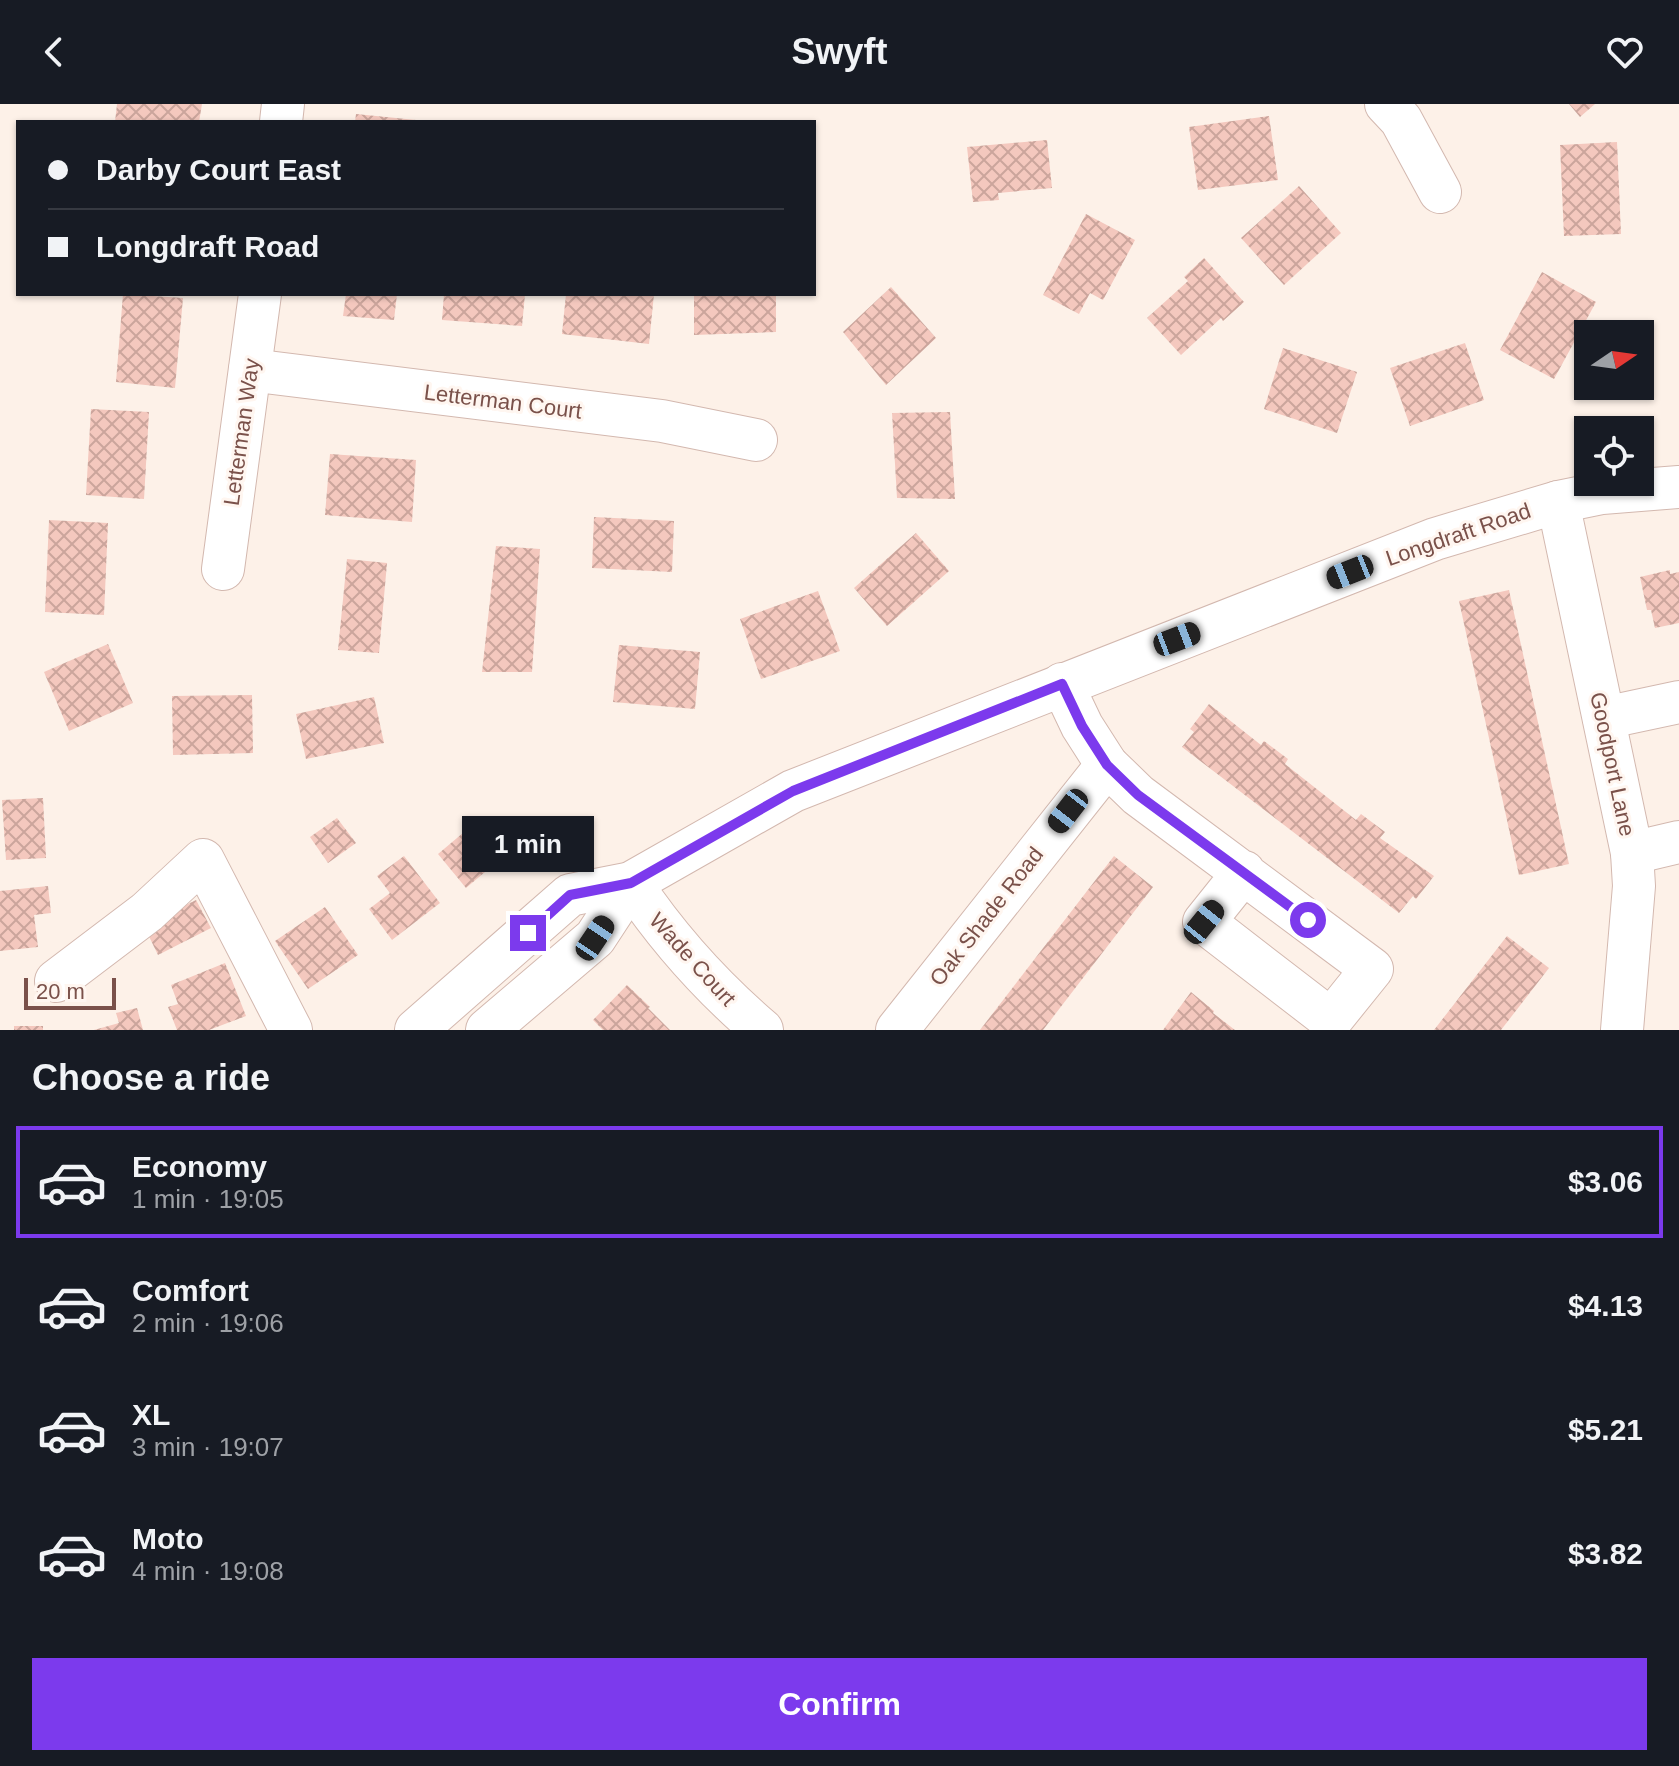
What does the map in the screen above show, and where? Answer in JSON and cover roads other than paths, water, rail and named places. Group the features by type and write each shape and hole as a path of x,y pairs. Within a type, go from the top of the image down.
{"street":[{"path":"1386,104 1401,120 1440,192"},
{"name":"Letterman Way","path":"223,569 260,296"},
{"name":"Letterman Court","path":"250,370 662,421 756,440"},
{"name":"Longdraft Road","path":"416,1030 570,895 631,883 793,791 1435,539 1558,502 1602,493 1679,487"},
{"name":"Goodport Lane","path":"1558,502 1632,853 1634,886 1622,1030"},
{"path":"1062,684 1082,726 1107,765 1138,795 1244,872"},
{"path":"1604,718 1679,702"},
{"name":"Oak Shade Road","path":"897,1030 1107,765"},
{"path":"1632,853 1679,842"},
{"path":"56,981 147,912 203,860 291,1030"},
{"name":"Longdraft Road","path":"487,1030 595,938 631,883"},
{"name":"Wade Court","path":"631,883 653,915 736,1008 762,1030"}]}
